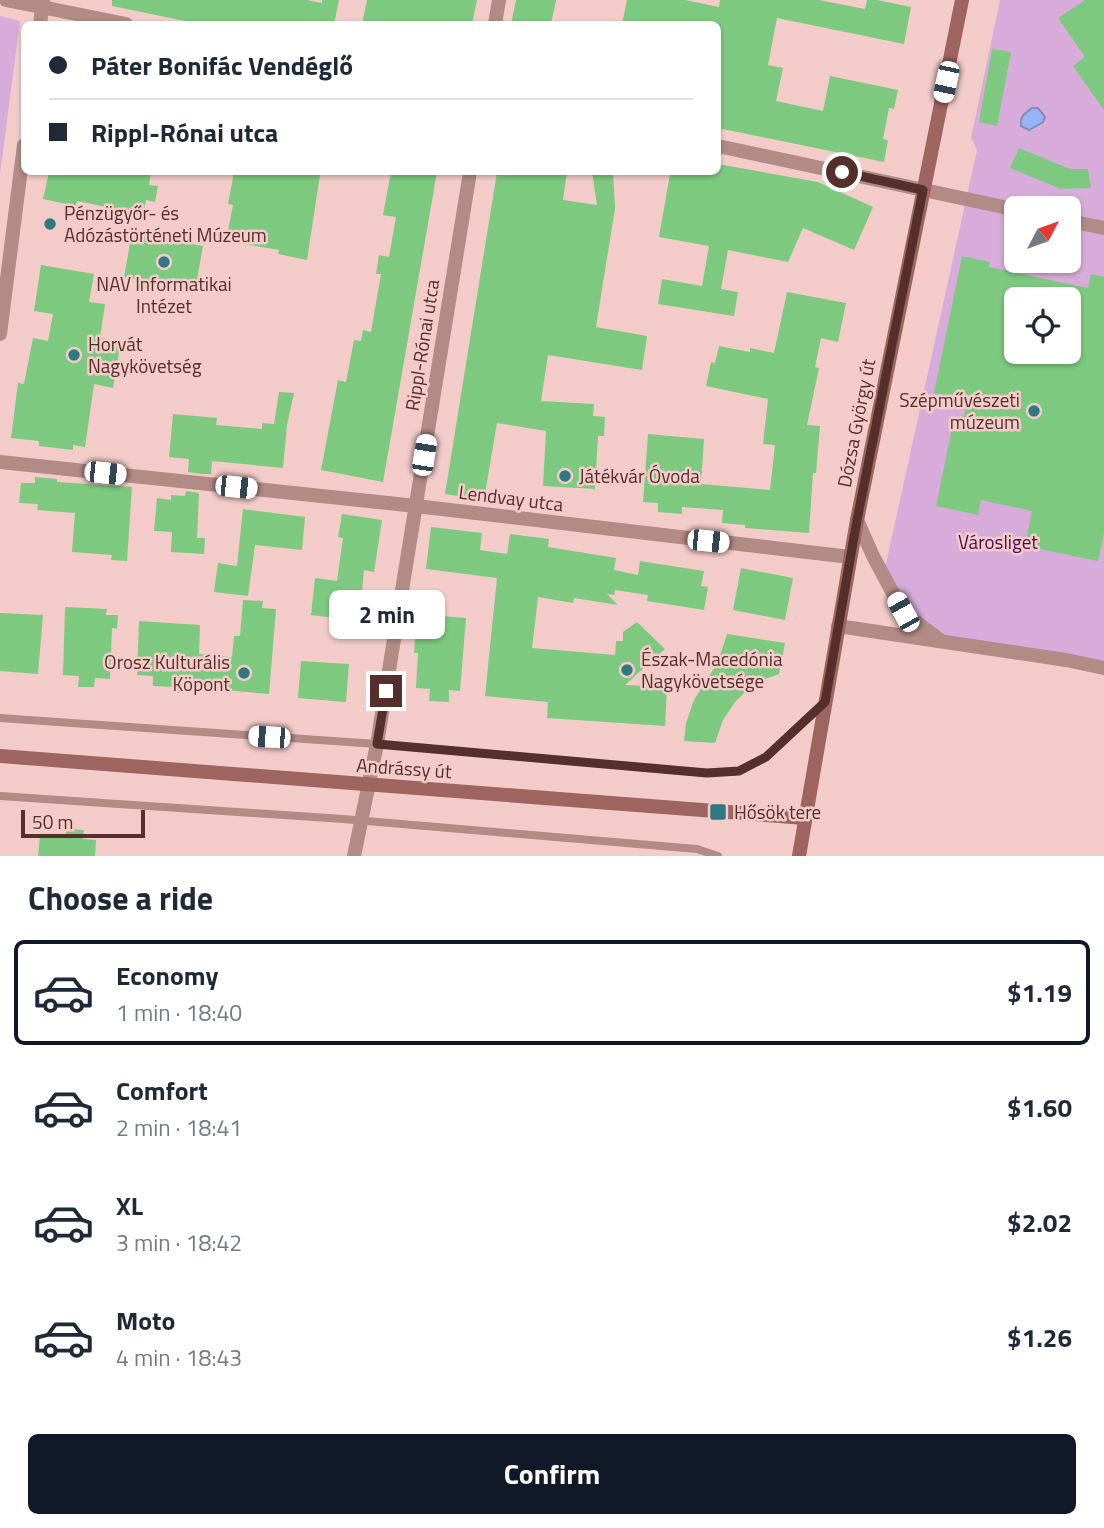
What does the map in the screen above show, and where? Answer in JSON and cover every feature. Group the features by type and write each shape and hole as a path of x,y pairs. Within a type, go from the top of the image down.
{"main road":[{"name":"Dózsa György út","path":"799,856 857,520 962,0"},
{"name":"Andrássy út","path":"0,756 805,818"}],"street":[{"path":"6,0 42,4 113,21"},
{"path":"496,21 499,0"},
{"path":"721,147 1004,207"},
{"path":"0,334 5,255 21,162"},
{"name":"Rippl-Rónai utca","path":"354,856 377,744 470,175"},
{"path":"1082,224 1104,228"},
{"name":"Lendvay utca","path":"0,462 416,506 850,557"},
{"path":"857,520 903,612 941,641"},
{"path":"838,625 1103,667"}],"lane":[{"path":"0,718 377,744 707,773 739,771 775,751 825,702"},
{"path":"0,796 360,821 697,849 718,856"}],"green space":[{"name":"Városliget","path":"1000,0 1104,0 1104,668 941,641 903,600 885,568 977,150 971,138"},
{"path":"0,16 20,21 0,174"}],"water":[{"path":"1032,108 1038,108 1045,117 1043,122 1029,130 1021,126 1021,120"}],"building":[{"path":"112,0 307,0 322,3 322,0 339,0 335,21 185,21 112,6"},
{"path":"367,0 477,0 473,21 363,21"},
{"path":"516,0 556,0 552,21 512,21"},
{"path":"627,0 685,0 719,7 720,0 819,0 865,9 867,0 877,0 911,7 904,44 777,18 768,65 783,68 776,101 823,111 830,76 898,90 894,109 889,108 883,139 888,140 884,162 721,129 721,21 623,21"},
{"path":"1085,0 1104,0 1104,110 1073,66 1085,57 1058,18"},
{"path":"992,49 1011,52 997,126 979,122"},
{"path":"1019,148 1070,169 1088,169 1091,188 1061,189 1010,168"},
{"path":"721,165 818,182 873,207 854,250 803,228 788,262 728,250 721,289 738,292 734,316 658,304 662,279 702,286 709,246 659,237 670,175 721,175"},
{"path":"48,175 151,175 149,185 158,186 155,202 146,200 142,222 125,219 126,211 77,201 76,206 43,199"},
{"path":"233,175 320,175 307,260 278,254 279,250 226,241 233,205 228,204"},
{"path":"390,175 436,175 383,482 321,470 338,380 346,382 354,340 361,341 363,330 371,332 381,274 376,274 379,255 389,257 396,217 383,215"},
{"path":"497,175 567,175 563,200 597,205 592,175 613,175 615,208 596,327 647,336 642,370 548,355 541,401 594,404 593,416 605,417 604,436 598,436 595,489 543,486 546,431 497,423 484,500 445,494"},
{"name":"NAV Informatikai Intézet","path":"132,233 203,246 195,290 124,277"},
{"name":"Szépművészeti múzeum","path":"962,256 990,262 989,267 1004,270 1004,273 1017,273 1088,288 1091,274 1104,277 1104,533 1098,561 1025,546 1032,511 981,500 978,515 936,506 953,423 962,425 967,400 934,393"},
{"path":"41,265 94,274 89,302 105,304 100,338 121,341 113,388 94,384 85,447 73,445 73,450 39,446 39,441 11,438 18,383 24,384 33,338 48,341 53,314 34,311"},
{"path":"787,292 846,303 838,342 821,338 815,367 819,368 807,425 820,426 816,473 813,473 809,533 745,528 745,525 722,523 723,510 682,507 682,514 658,512 658,503 643,502 648,434 704,439 701,484 770,490 775,445 763,444 768,399 706,386 711,362 715,363 719,346 774,353"},
{"path":"279,392 294,393 287,425 283,468 212,461 211,474 201,474 188,472 189,459 169,457 173,414 217,418 216,425 262,429 262,423 274,424"},
{"path":"35,477 57,479 57,482 132,487 127,561 111,560 112,555 72,552 75,513 37,510 38,504 19,503 21,483 35,483"},
{"path":"186,491 199,493 197,538 205,538 204,554 171,552 172,532 154,531 157,498 171,500 171,495 185,496"},
{"path":"243,509 305,517 302,550 255,545 248,596 214,592 218,563 237,566"},
{"path":"342,514 382,520 374,572 364,570 359,621 311,615 315,578 337,581 343,538 338,537"},
{"path":"431,527 482,533 480,550 507,554 510,534 549,539 548,547 616,558 614,570 638,575 640,561 704,571 701,586 708,587 704,610 647,601 648,595 615,590 614,595 607,594 618,605 574,598 573,603 538,597 532,648 615,655 616,641 623,641 623,632 637,622 665,649 625,685 667,687 665,726 547,718 548,702 485,696 497,578 426,569"},
{"path":"741,568 793,578 785,620 733,610"},
{"path":"243,600 263,601 262,608 276,609 269,694 190,687 189,693 173,693 173,687 153,686 153,676 137,675 139,621 200,625 199,654 232,657 234,636 240,636"},
{"path":"65,607 107,609 106,615 118,615 117,629 112,628 110,679 95,678 94,687 78,687 79,676 63,675"},
{"path":"0,613 43,615 38,674 0,671"},
{"path":"417,614 466,618 460,691 449,690 449,702 429,701 430,689 416,688 418,653 414,653"},
{"path":"727,634 785,643 779,674 748,689 735,702 723,720 715,743 684,741 686,723 694,700 718,662"},
{"path":"301,661 349,664 346,702 298,698"},
{"path":"66,829 84,830 83,839 96,840 95,856 38,856 40,836 66,837"}],"place":[{"name":"Pénzügyőr- és Adózástörténeti Múzeum","path":"50,224"},
{"name":"NAV Informatikai Intézet","path":"164,262"},
{"name":"Horvát Nagykövetség","path":"74,355"},
{"name":"Szépművészeti múzeum","path":"1034,411"},
{"name":"Játékvár Óvoda","path":"565,476"},
{"name":"Észak-Macedónia Nagykövetsége","path":"627,670"},
{"name":"Orosz Kulturális Köpont","path":"244,673"},
{"name":"Hősök tere","path":"718,812"}],"route":[{"path":"386,691 377,744 707,773 739,771 766,757 825,702 857,520 923,190 842,172"}]}
